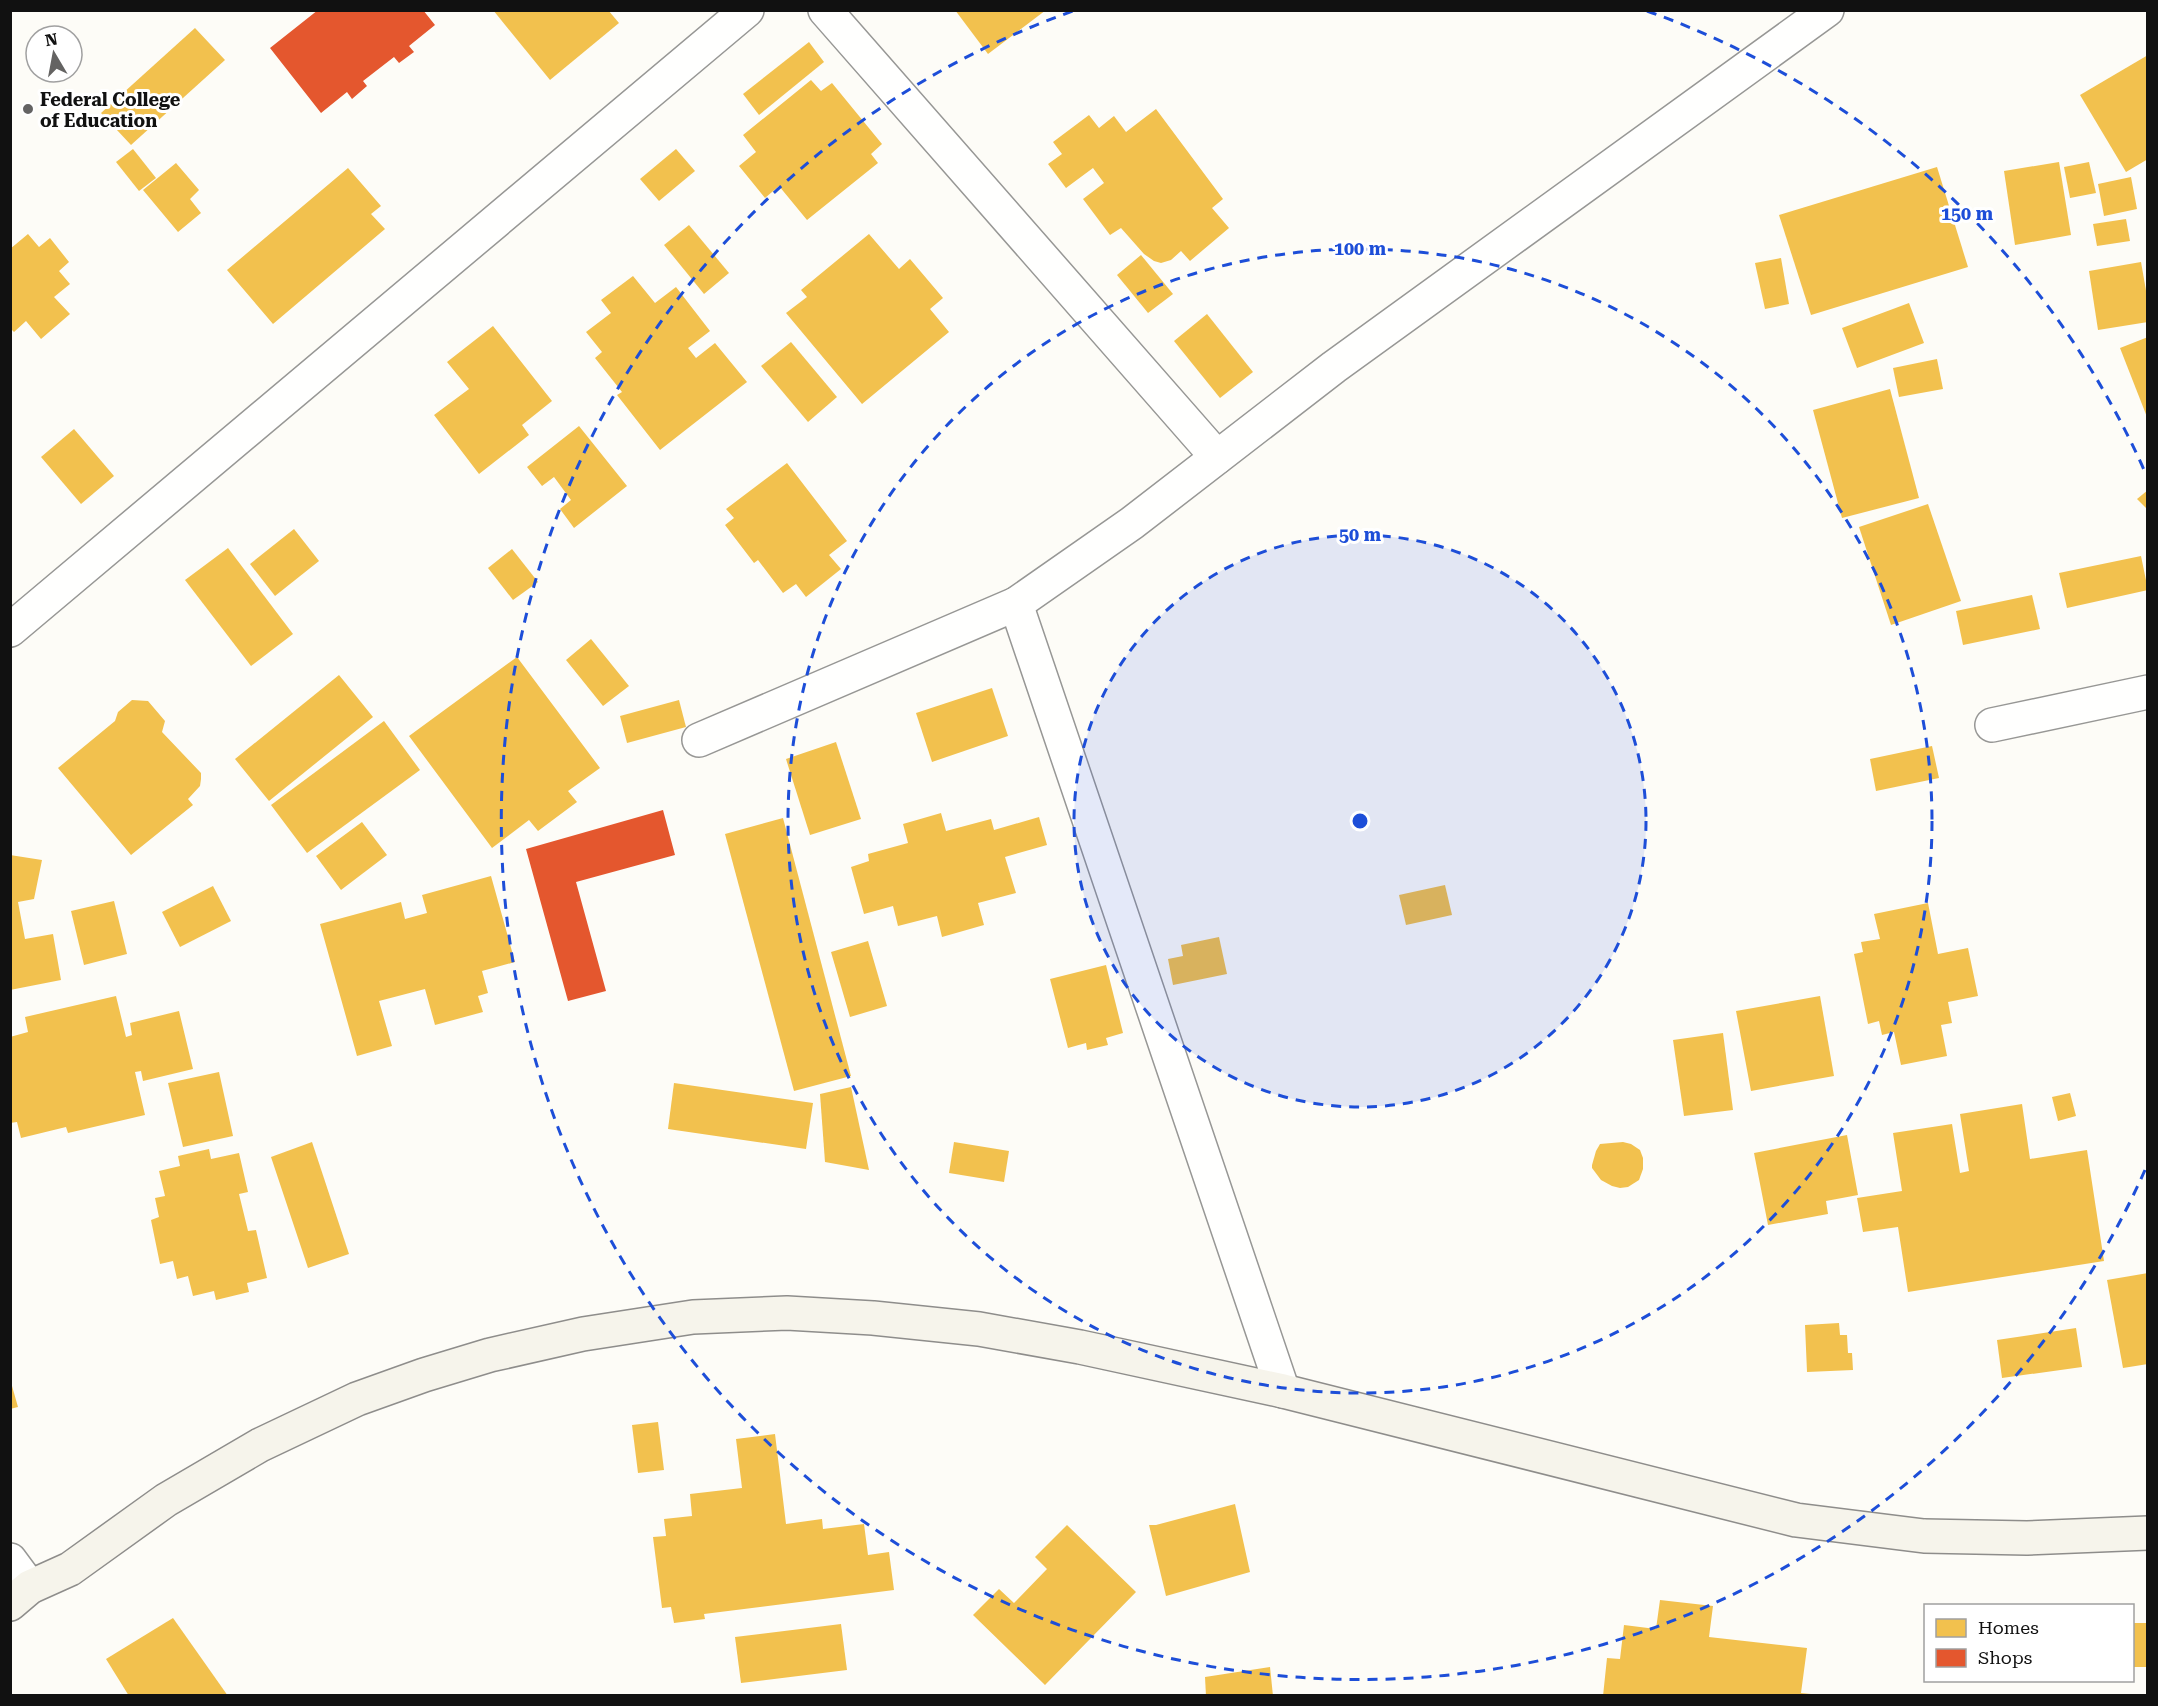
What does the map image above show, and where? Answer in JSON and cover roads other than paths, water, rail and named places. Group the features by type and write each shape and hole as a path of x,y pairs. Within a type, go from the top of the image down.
{"main road":[{"path":"20,1595 70,1569 166,1500 260,1445 357,1399 490,1355 583,1334 693,1317 787,1313 873,1318 968,1328 1080,1347 1283,1391 1796,1520 1924,1536 2027,1538 2148,1533"}],"street":[{"path":"10,630 747,10"},
{"path":"825,10 1216,457"},
{"path":"699,740 1016,604 1132,522 1344,360 1827,10"},
{"path":"1016,604 1283,1391"},
{"path":"1992,724 2148,692"},
{"path":"10,1560 20,1595"}],"place":[{"name":"Federal College of Education","path":"28,109"}]}
